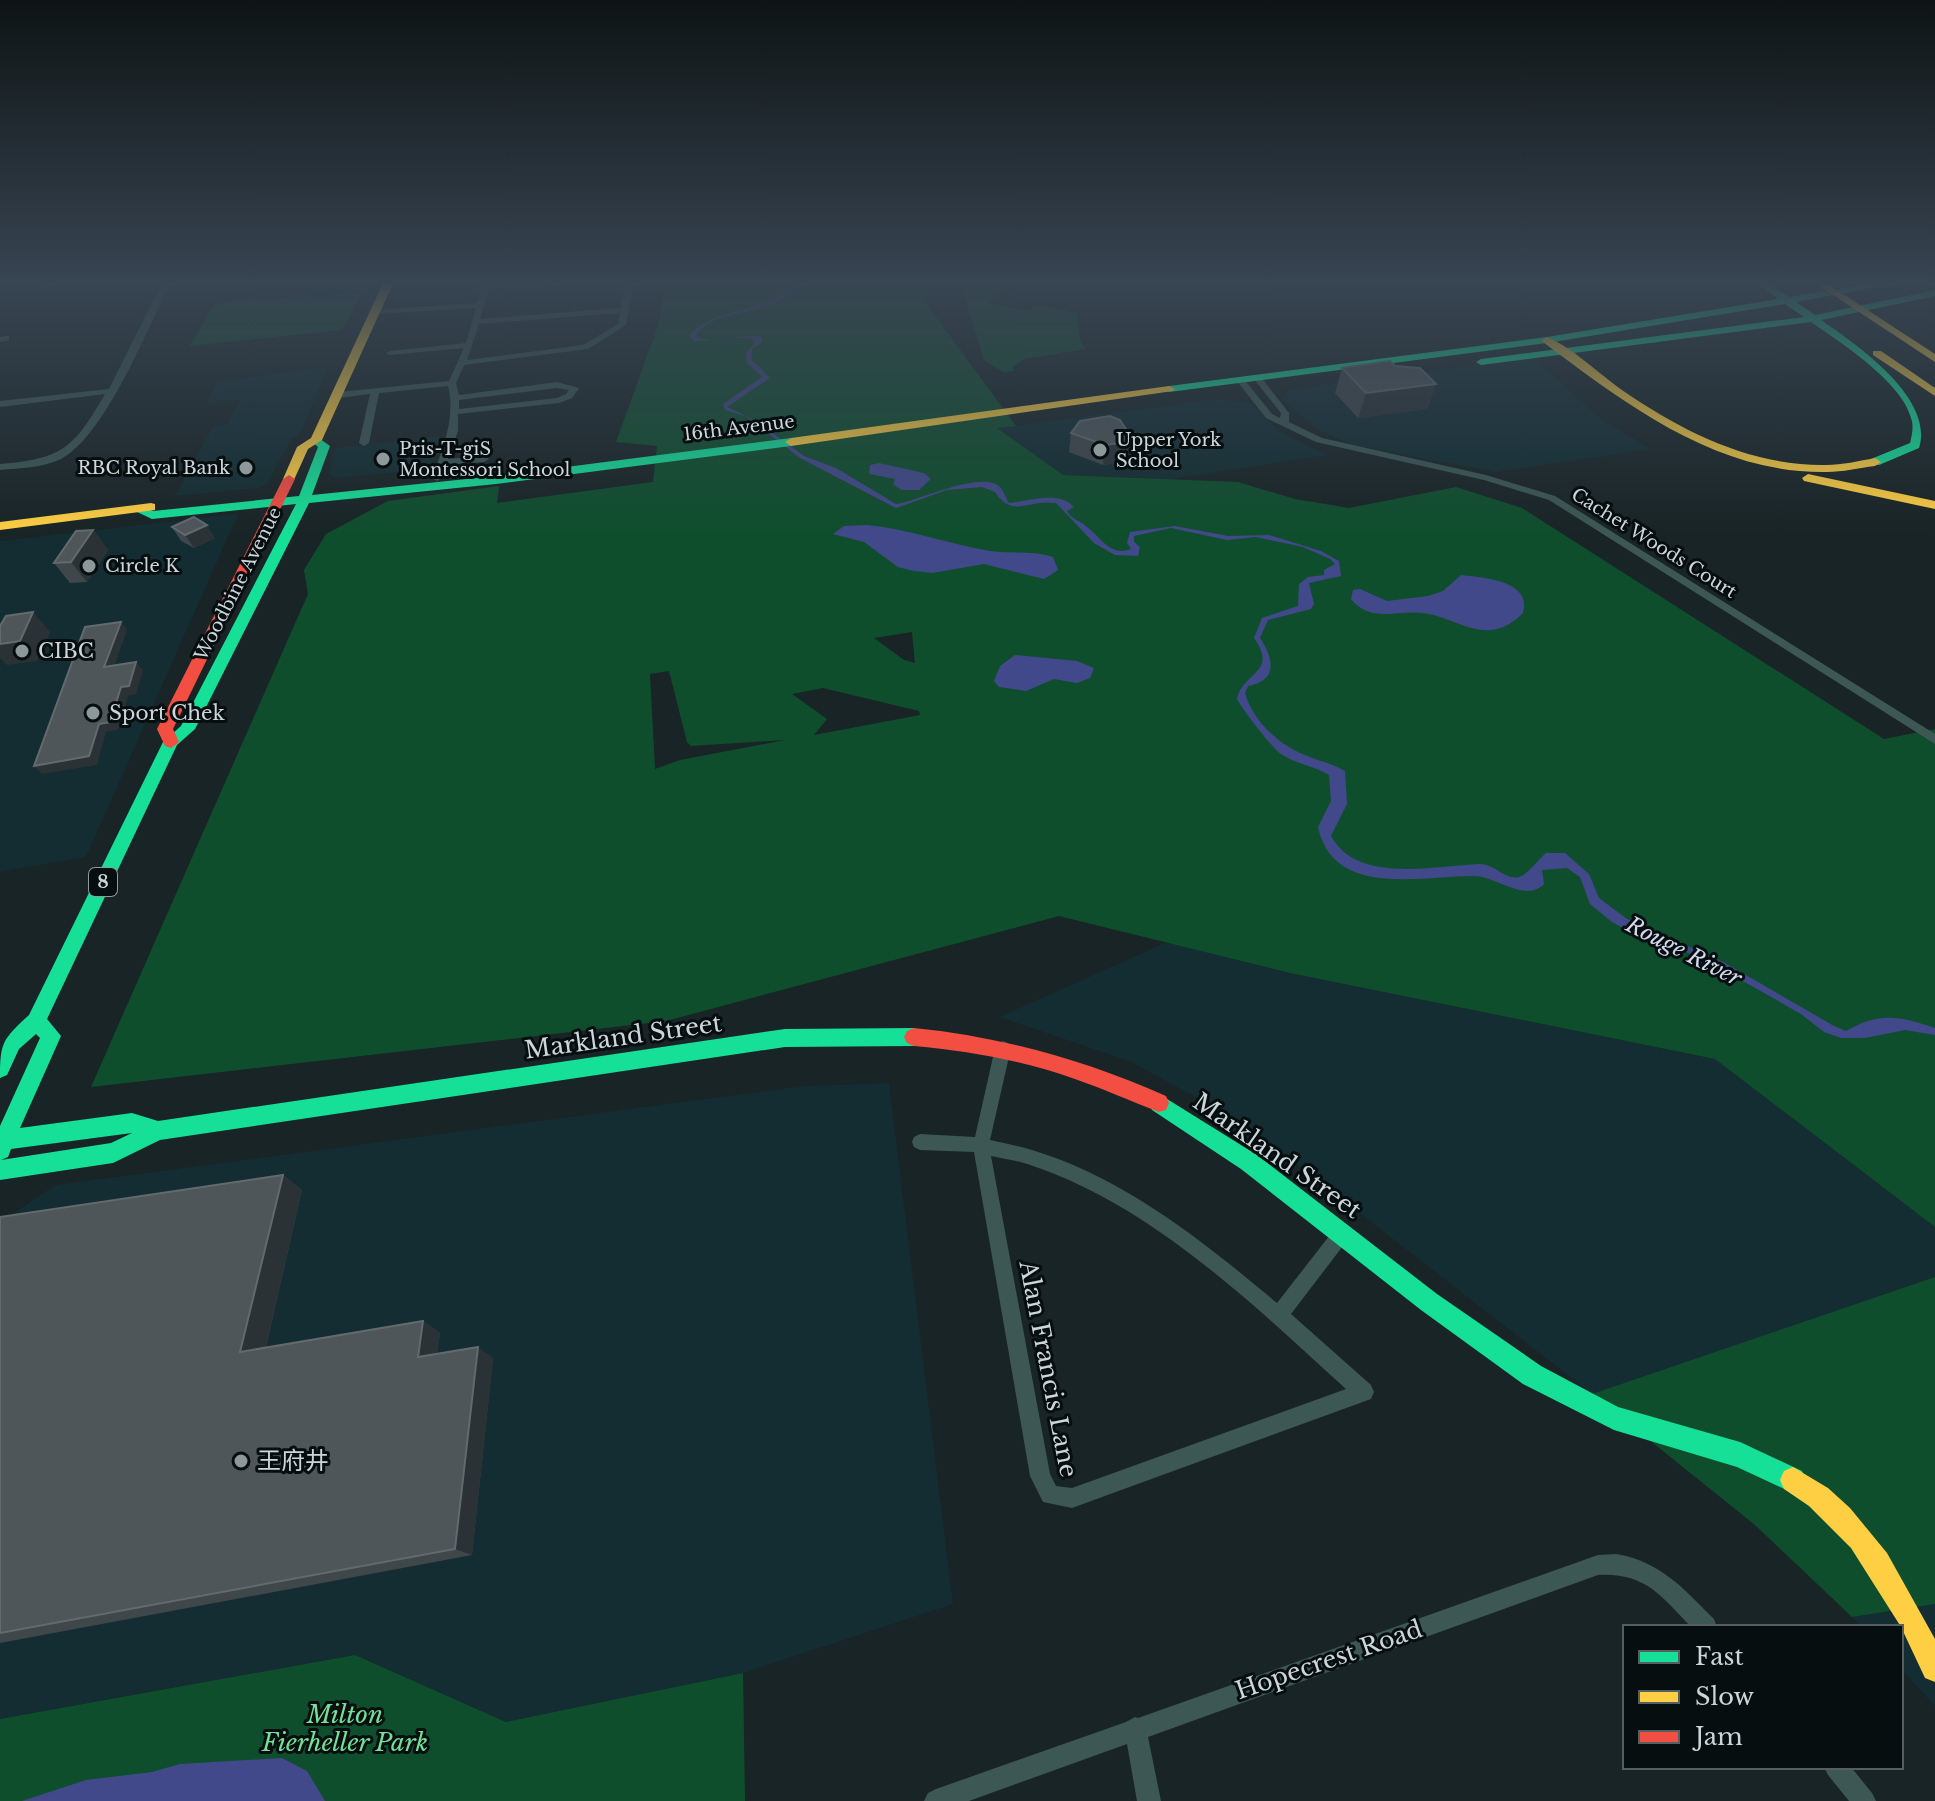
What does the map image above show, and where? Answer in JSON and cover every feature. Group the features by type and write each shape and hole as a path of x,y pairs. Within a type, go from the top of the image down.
{"main road":[{"name":"Woodbine Avenue","path":"171,742 165,729 282,497 303,447 316,440 351,365"},
{"name":"16th Avenue","path":"0,526 141,511 155,505 282,497 524,474 959,420 1052,404 1399,365"},
{"path":"1569,365 1641,424 1691,449 1935,505"},
{"path":"1574,365 1671,428 1736,454 1799,466 1844,468 1876,463 1915,445 1920,431 1915,410 1872,365"},
{"path":"1891,365 1935,393"},
{"name":"Woodbine Avenue","path":"0,1069 12,1043 36,1021 171,742 187,729 306,494 324,446 316,440"},
{"name":"16th Avenue","path":"306,494 440,470 524,474"},
{"path":"1,1144 51,1036 36,1021"},
{"name":"Markland Street","path":"0,1170 113,1153 158,1131 785,1038 890,1033 945,1037 1003,1048 1066,1065 1147,1097 1211,1133 1503,1357 1572,1396 1630,1424 1758,1460 1822,1498 1865,1544 1935,1668"},
{"name":"Markland Street","path":"1,1144 132,1123 158,1131"}],"street":[{"path":"0,467 41,462 63,454 77,442 123,365"},
{"path":"440,470 453,431 452,383 461,365"},
{"path":"338,395 452,383"},
{"path":"1252,383 1285,413 1284,422"},
{"name":"Cachet Woods Court","path":"1252,383 1269,416 1344,448 1486,478 1552,498 1935,740"},
{"path":"453,412 559,400 569,396 575,388 557,385 454,398"},
{"path":"0,404 110,391"},
{"path":"364,443 375,393"},
{"path":"440,470 484,459"},
{"name":"Alan Francis Lane","path":"1003,1048 981,1145 1040,1476 1050,1495 1072,1498 1364,1392 1278,1316"},
{"path":"920,1142 981,1145 1044,1162 1118,1199 1188,1241 1278,1316 1343,1232"},
{"name":"Hopecrest Road","path":"936,1801 1598,1565 1619,1562 1637,1566 1656,1578 1704,1625"},
{"path":"1135,1728 1149,1801"},
{"path":"1838,1769 1864,1801"}],"shaded area":[{"path":"1473,365 1541,365 1602,420 1651,449 1496,472 1354,445 1320,431 1282,400 1288,390"},
{"path":"328,367 301,431 290,441 267,484 259,488 175,496 213,426 227,424 240,400 206,403 218,382"},
{"path":"1218,399 1250,403 1281,433 1328,455 1171,479 1063,475 996,428"},
{"name":"Pris-T-giS Montessori School","path":"440,436 430,469 336,478 329,475 335,448"},
{"path":"238,514 86,857 0,872 0,541"},
{"path":"1167,942 1290,973 1715,1059 1935,1227 1935,1277 1592,1394 1245,1124 1129,1061 999,1017"},
{"path":"889,1083 953,1604 743,1673 506,1722 355,1655 0,1719 0,1242 13,1214 55,1185 804,1086"},
{"path":"1935,1604 1935,1706 1903,1671 1903,1625 1859,1625 1852,1617"}],"green space":[{"path":"644,365 971,365 1016,426 997,428 1063,475 1238,482 1295,499 1349,508 1456,487 1522,508 1884,739 1935,729 1935,1227 1715,1059 1290,973 1059,916 666,1021 91,1087 308,594 304,570 326,534 388,501 499,486 497,503 653,482 657,446 616,442","holes":["912,632 915,663 904,660 874,638","669,671 687,742 691,746 785,740 680,760 655,769 650,674","823,688 919,711 920,715 814,735 827,719 792,694"]},
{"path":"992,365 1016,365 1014,371 1003,372"},
{"path":"1935,1277 1935,1604 1852,1617 1755,1525 1592,1394"},
{"name":"Milton Fierheller Park","path":"355,1655 506,1722 743,1673 745,1801 0,1801 0,1719"}],"water":[{"path":"749,365 757,365 770,378 727,407 745,416 725,410 723,404 762,377"},
{"path":"745,416 772,426 766,428 804,456 836,468 896,504 964,484 991,482 1000,487 1009,503 1043,498 1068,502 1074,507 1067,511 1071,516 1118,550 1131,549 1127,543 1130,532 1175,526 1228,536 1269,535 1321,551 1339,561 1341,576 1309,583 1314,604 1311,609 1268,620 1260,638 1270,660 1269,673 1265,679 1248,686 1245,693 1262,724 1279,740 1299,753 1345,771 1347,804 1331,836 1343,851 1359,861 1377,866 1419,869 1484,864 1514,878 1526,873 1546,853 1565,853 1589,874 1599,898 1627,919 1725,963 1834,1026 1846,1031 1869,1021 1889,1018 1935,1028 1935,1035 1905,1030 1865,1038 1841,1038 1824,1032 1801,1014 1718,967 1670,944 1632,933 1612,922 1590,904 1580,877 1567,868 1542,870 1544,884 1528,891 1483,877 1381,878 1360,874 1341,865 1327,849 1318,827 1331,801 1329,775 1281,754 1237,699 1245,683 1261,666 1261,650 1254,638 1262,618 1298,606 1299,584 1308,577 1324,575 1324,570 1335,564 1330,559 1303,547 1256,537 1227,540 1171,528 1134,536 1134,542 1140,547 1138,556 1115,555 1094,543 1056,503 1015,506 1008,505 995,492 982,487 947,490 896,508 800,458"},
{"path":"879,463 924,473 931,479 919,490 901,490 893,484 895,479 869,474 870,465"},
{"path":"867,525 990,551 1045,555 1053,557 1058,570 1044,579 984,564 932,573 914,571 898,567 864,542 833,534 844,526"},
{"path":"1461,575 1513,587 1524,602 1523,613 1510,624 1484,630 1435,615 1366,611 1351,599 1353,590 1360,589 1387,601 1428,596 1443,591"},
{"path":"1015,655 1077,661 1094,668 1090,678 1077,683 1054,679 1026,691 999,687 994,681 1000,666"},
{"path":"282,1758 307,1771 325,1801 22,1801 86,1780 152,1772 180,1764"}],"building":[{"path":"1394,365 1420,368 1436,384 1366,393 1342,368"},
{"path":"1110,416 1120,420 1134,441 1105,445 1071,433 1080,421"},
{"path":"194,517 207,525 185,535 172,527"},
{"path":"93,530 71,562 54,563 76,531"},
{"path":"33,612 20,641 0,644 0,626 6,616"},
{"path":"121,622 104,667 136,662 129,686 121,687 110,722 99,724 89,756 34,766 85,627"},
{"name":"王府井","path":"283,1175 240,1352 423,1321 418,1357 478,1347 455,1549 0,1633 0,1217"}],"traffic: fast":[{"path":"1169,389 1354,365"},
{"path":"1874,365 1907,398 1918,422 1915,445 1875,462"},
{"path":"0,1069 12,1043 36,1021 171,742 187,729 304,500 324,446 316,440"},
{"path":"141,511 152,515 496,480 791,442"},
{"path":"0,1150 51,1036 36,1021"},
{"path":"0,1170 113,1153 158,1131 785,1038 914,1037"},
{"path":"1159,1103 1249,1162 1429,1302 1532,1375 1614,1418 1740,1455 1793,1480"},
{"path":"0,1141 132,1123 158,1131"}],"traffic: slow":[{"path":"289,479 303,447 316,440 350,365"},
{"path":"1581,365 1659,419 1699,440 1740,456 1784,467 1828,469 1875,462"},
{"path":"1894,365 1935,393"},
{"path":"791,442 1169,389"},
{"path":"1808,478 1935,505"},
{"path":"0,526 151,507"},
{"path":"1793,1480 1819,1497 1860,1539 1893,1588 1935,1668"}],"traffic: jam":[{"path":"171,742 165,729 289,479"},
{"path":"914,1037 978,1045 1040,1059 1100,1078 1159,1103"}],"place":[{"name":"Upper York School","path":"1100,450"},
{"name":"Pris-T-giS Montessori School","path":"383,459"},
{"name":"RBC Royal Bank","path":"246,468"},
{"name":"Circle K","path":"89,566"},
{"name":"CIBC","path":"22,651"},
{"name":"Sport Chek","path":"93,713"},
{"name":"王府井","path":"241,1461"}],"water label":[{"name":"Rouge River","path":"1684,951"}]}
